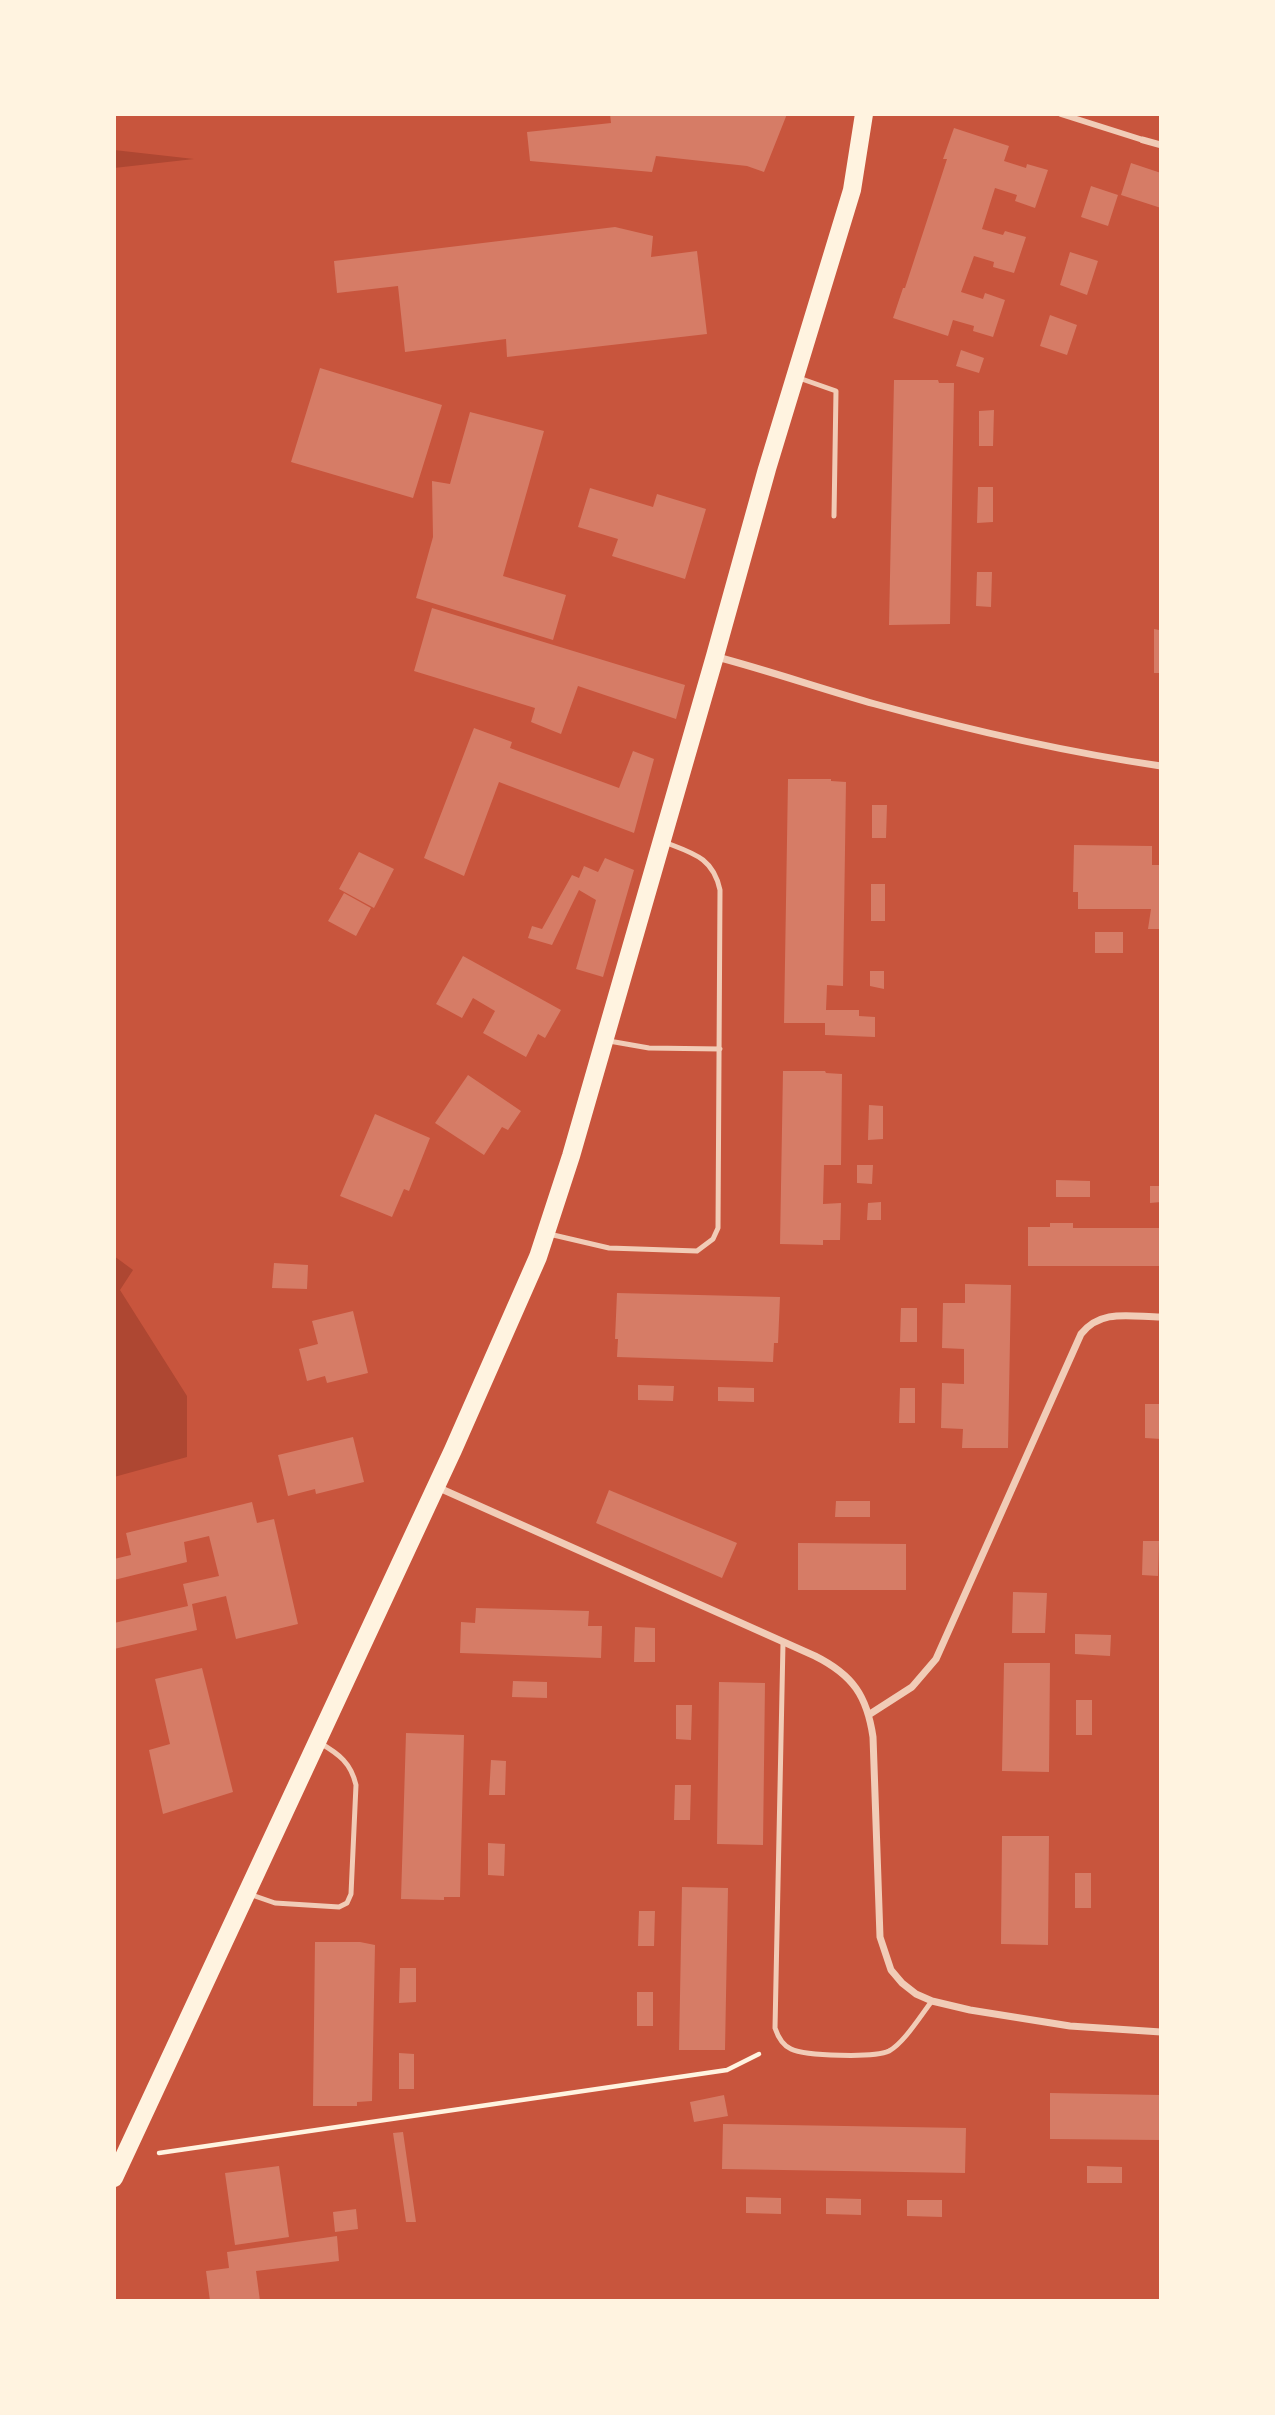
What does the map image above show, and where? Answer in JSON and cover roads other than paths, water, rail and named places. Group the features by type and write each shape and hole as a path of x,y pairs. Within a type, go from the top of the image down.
{"main road":[{"path":"114,2178 436,1486 538,1257 662,841 794,376 852,190 864,114"}],"street":[{"path":"1061,114 1161,145"},
{"path":"715,656 960,726 1080,753 1161,766"},
{"path":"870,1714 912,1687 936,1659 1082,1334 1091,1322 1104,1317 1161,1317"},
{"path":"436,1486 833,1665 848,1676 860,1692 870,1714 875,1757 880,1937 891,1970 916,1994 932,2001 971,2010 1070,2025 1161,2032"}],"lane":[{"path":"794,376 836,391 834,516"},
{"path":"546,1233 609,1248 697,1251 713,1239 718,1228 720,890 717,877 709,864 700,857 662,841"},
{"path":"604,1040 649,1048 720,1049"},
{"path":"783,1643 775,2028 788,2048 803,2053 875,2055 889,2051 900,2041 932,2001"},
{"path":"246,1893 275,1903 339,1907 347,1903 351,1894 354,1778 344,1759 316,1740"}]}
